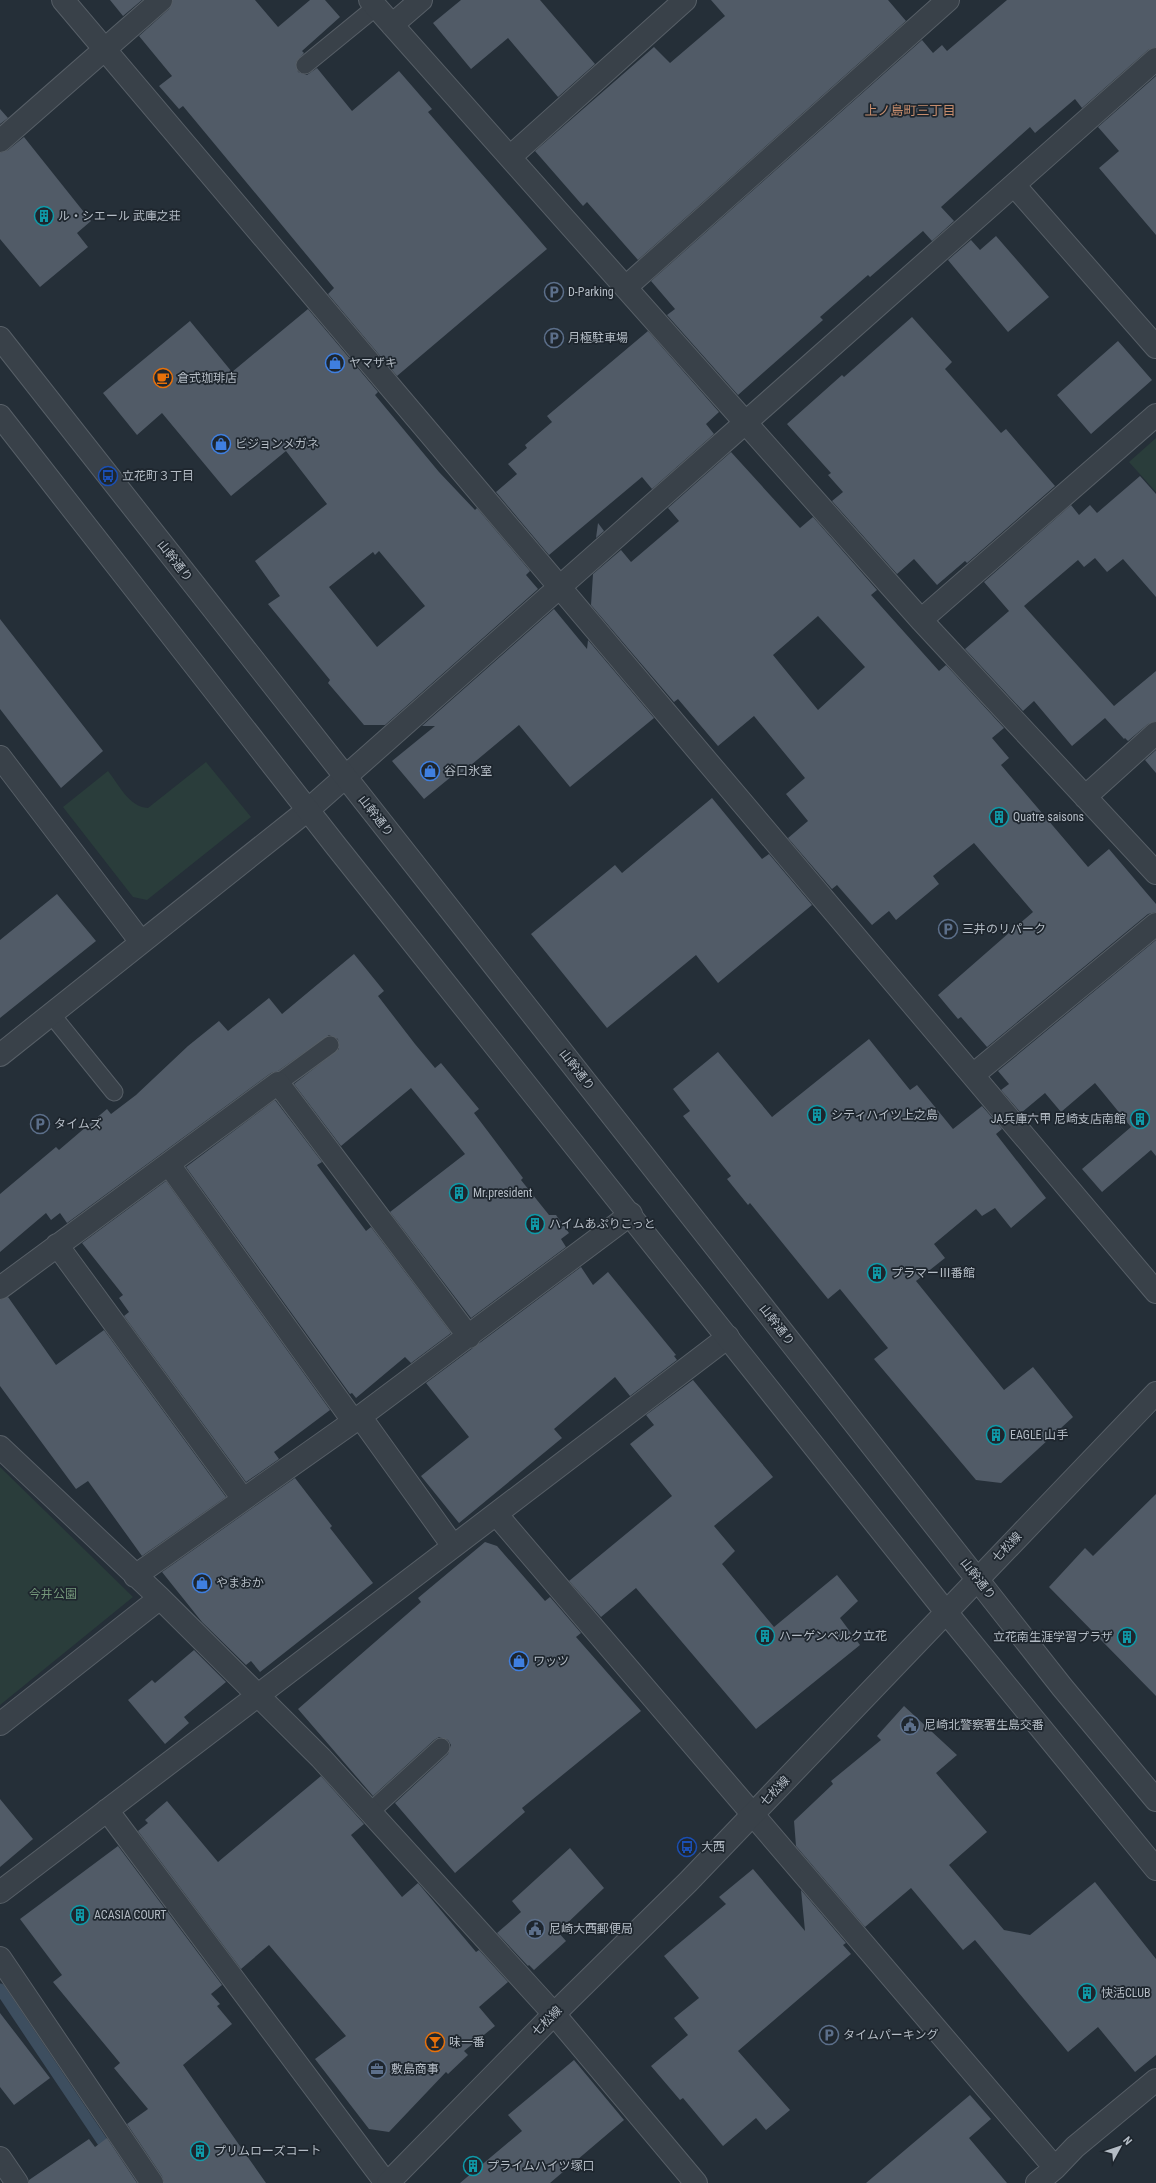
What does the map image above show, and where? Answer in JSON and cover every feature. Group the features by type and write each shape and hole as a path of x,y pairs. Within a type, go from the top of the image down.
{"street":[{"path":"63,0 1156,1292"},
{"path":"0,142 161,0"},
{"path":"392,25 421,0"},
{"path":"510,157 685,0"},
{"path":"626,287 948,0"},
{"path":"373,4 626,287 745,424 921,620 1156,873"},
{"path":"0,1055 309,809 1156,59"},
{"path":"1014,185 1156,346"},
{"name":"山幹通り","path":"0,338 1062,1687 1156,1800"},
{"path":"921,620 1156,415"},
{"path":"0,416 309,809 946,1612 1156,1869"},
{"path":"1085,797 1156,733"},
{"path":"0,757 141,942"},
{"path":"973,1075 1156,924"},
{"path":"0,1288 278,1083 469,1337"},
{"path":"170,1164 349,1415 364,1422 454,1546"},
{"path":"135,1576 357,1419 469,1337 631,1214"},
{"path":"57,1245 244,1499"},
{"path":"0,1892 728,1337"},
{"name":"七松線","path":"387,2183 554,2014 688,1882 977,1578 1156,1393"},
{"path":"0,1447 160,1598 321,1758 554,2014 696,2183"},
{"path":"496,1514 1055,2168"},
{"path":"0,1724 160,1598"},
{"path":"106,1810 387,2183"},
{"path":"0,1958 152,2183"},
{"path":"1037,2183 1055,2168 1075,2147 1156,2080"},
{"path":"0,2158 17,2183"}],"lane":[{"path":"305,65 373,4"},
{"path":"51,1014 114,1092"},
{"path":"278,1083 330,1045"},
{"path":"370,1812 441,1747"}],"green space":[{"path":"1156,438 1156,492 1129,462"},
{"path":"206,762 251,817 147,900 133,897 63,807 108,771 120,789 130,800 141,807 148,808"},
{"name":"今井公園","path":"0,1467 133,1597 0,1705"}],"building":[{"path":"110,0 142,0 123,16"},
{"path":"173,0 255,0 278,27 310,0 325,0 340,17 302,51 304,53 296,62 298,72 307,75 317,68 352,111 399,71 432,109 428,112 547,249 397,376 328,294 334,288 183,106 179,109 159,86 172,76 139,36 169,9"},
{"path":"461,0 540,0 595,64 558,97 508,38 471,69 433,23"},
{"path":"711,0 888,0 906,21 638,260 587,202 583,206 535,151 654,47 670,63 725,16"},
{"path":"1007,0 1156,0 1156,47 1148,50 1082,108 1075,99 1035,133 1030,127 941,207 954,221 932,241 923,231 870,277 868,275 820,317 823,320 738,395 667,315 675,309 651,281 922,40 933,53 942,45 947,51"},
{"path":"1156,76 1156,235 1099,168 1119,151 1098,127"},
{"path":"0,109 8,118 0,124"},
{"name":"ル・シエール 武庫之荘","path":"24,137 91,221 77,233 88,247 40,287 0,239 0,153 8,150"},
{"path":"996,236 1049,297 1008,332 948,260 971,240 980,250"},
{"path":"308,309 378,392 375,395 439,472 475,510 477,508 530,571 526,575 538,589 385,725 364,725 328,683 330,680 268,604 280,596 255,561 327,504 286,451 231,496 162,413 137,435 103,393 190,321 232,372","holes":["379,551 425,606 377,647 329,587 373,552 375,555"]},
{"path":"912,317 952,362 945,369 1001,433 1006,429 1055,486 967,563 965,561 937,585 914,559 897,574 832,501 843,492 828,475 831,473 787,424 842,375 844,377"},
{"path":"648,331 719,412 706,424 714,434 652,489 642,477 549,555 496,492 517,474 508,464 527,448 525,445 552,422 547,416"},
{"path":"1118,341 1152,380 1091,434 1057,395"},
{"path":"731,452 800,528 813,517 877,590 871,595 939,671 946,665 1004,728 992,738 1009,758 1001,765 1088,867 1109,849 1156,904 1156,912 1148,914 987,1047 961,1017 958,1019 938,995 1033,912 974,843 933,876 939,884 896,920 889,911 872,925 837,885 832,889 788,838 808,821 786,794 805,778 754,716 718,746 678,699 674,702 591,605 593,574 621,550 631,562 679,521 668,508","holes":["818,616 865,667 818,710 773,655"]},
{"path":"1140,476 1156,494 1156,597 1123,559 1107,572 1095,558 1084,567 1078,560 1024,606 1114,706 1156,671 1156,721 1148,724 1128,741 1125,738 1124,739 1105,718 1072,746 1034,701 1023,711 965,649 1009,611 984,582 1071,505 1079,515 1090,505 1097,513"},
{"path":"598,523 604,531 596,538"},
{"path":"554,609 587,649 588,640 654,718 570,787 519,725 459,775 457,772 424,799 392,761 435,726 422,726"},
{"path":"0,619 103,751 61,788 0,709"},
{"path":"1156,750 1156,773 1145,760"},
{"path":"712,798 762,859 769,854 812,905 718,983 696,955 607,1028 531,934 615,865 622,873"},
{"path":"57,894 96,941 0,1018 0,940"},
{"path":"1156,940 1156,1156 1151,1150 1102,1192 1082,1169 1131,1127 1095,1083 1061,1112 1045,1093 1021,1113 1001,1090 1009,1084 998,1071"},
{"path":"354,954 384,991 378,996 415,1044 435,1068 441,1063 479,1109 474,1113 523,1178 521,1180 549,1215 556,1215 569,1233 561,1239 566,1247 471,1318 390,1212 465,1154 411,1088 341,1146 294,1084 339,1049 338,1039 329,1035 278,1071 271,1073 67,1223 60,1213 51,1220 46,1213 0,1252 0,1194 56,1147 59,1150 107,1109 111,1114 136,1095 188,1046 219,1021 228,1031 269,998 282,1014"},
{"path":"869,1039 910,1090 917,1085 953,1129 982,1106 1002,1129 996,1134 1046,1198 1011,1228 995,1208 982,1216 976,1209 934,1244 945,1258 916,1281 1004,1390 1033,1367 1073,1417 1001,1483 976,1480 874,1359 888,1348 840,1289 828,1299 750,1203 748,1205 727,1179 731,1176 683,1116 690,1111 673,1089 718,1052 772,1117"},
{"path":"275,1100 322,1162 317,1165 366,1231 371,1227 451,1333 411,1363 405,1357 356,1398 352,1393 350,1394 186,1167"},
{"path":"166,1181 330,1410 274,1452 279,1459 246,1482 124,1316 129,1312 119,1298 123,1295 82,1243"},
{"path":"581,1267 593,1285 608,1272 676,1355 674,1356 677,1360 630,1396 615,1377 554,1429 562,1438 459,1523 421,1476 469,1437 426,1383"},
{"path":"8,1297 56,1365 104,1330 226,1497 142,1556 88,1481 76,1489 0,1386 0,1300"},
{"path":"693,1380 773,1477 714,1526 735,1551 722,1564 774,1627 837,1575 858,1601 840,1618 860,1645 756,1729 636,1588 601,1617 569,1581 672,1496 630,1444 654,1425 646,1415"},
{"path":"295,1478 332,1526 330,1528 373,1583 260,1672 251,1661 246,1665 202,1622 162,1572"},
{"name":"立花南生涯学習プラザ","path":"1156,1494 1156,1696 1049,1587 1085,1548 1093,1556"},
{"path":"485,1542 497,1546 545,1601 550,1597 581,1633 576,1637 641,1711 522,1808 525,1812 455,1873 395,1803 448,1754 451,1745 448,1740 439,1737 434,1740 373,1796 298,1709 421,1602 418,1598"},
{"path":"194,1650 226,1682 184,1717 189,1723 165,1744 128,1700 152,1680 155,1683"},
{"path":"904,1706 957,1755 936,1773 987,1832 949,1865 1004,1930 1030,1935 1095,1882 1156,1959 1156,2055 1135,2072 1098,2027 1068,2052 975,1940 963,1950 911,1888 865,1927 796,1846 794,1821 833,1784 831,1781 881,1740 877,1736"},
{"path":"321,1776 364,1824 351,1835 402,1897 418,1883 476,1952 479,1950 508,1982 479,2007 495,2026 464,2051 468,2055 448,2074 446,2072 389,2132 369,2129 315,2059 346,2036 269,1945 241,1969 138,1831 148,1823 145,1820 167,1801 218,1862"},
{"path":"0,1799 33,1839 0,1867"},
{"path":"118,1846 222,1985 211,1994 220,2004 217,2006 232,2024 183,2065 266,2183 164,2183 162,2176 127,2124 148,2109 114,2068 120,2063 53,1982 62,1975 20,1919"},
{"path":"570,1848 604,1888 558,1932 566,1941 534,1970 529,1965 528,1966 497,1933 521,1912 512,1901"},
{"path":"753,1869 805,1931 801,1890 846,1943 843,1945 851,1954 738,2051 790,2110 766,2130 756,2118 723,2146 683,2098 680,2100 651,2066 688,2035 674,2018 699,1998 664,1956 726,1904 719,1897"},
{"path":"0,2013 50,2078 14,2105 0,2087"},
{"path":"574,2060 624,2120 550,2183 460,2183 522,2131 508,2115"},
{"path":"970,2095 991,2119 969,2138 1007,2183 866,2183"},
{"path":"107,2138 137,2183 29,2183 29,2180 89,2139 95,2147"}],"waterway":[{"path":"0,1989 110,2153"}],"place":[{"name":"ル・シエール 武庫之荘","path":"44,216"},
{"name":"D-Parking","path":"554,292"},
{"name":"月極駐車場","path":"554,338"},
{"name":"ヤマザキ","path":"335,363"},
{"name":"倉式珈琲店","path":"163,378"},
{"name":"ビジョンメガネ","path":"221,444"},
{"name":"立花町３丁目","path":"108,476"},
{"name":"谷口氷室","path":"430,771"},
{"name":"Quatre saisons","path":"999,817"},
{"name":"三井のリパーク","path":"948,929"},
{"name":"シティハイツ上之島","path":"817,1115"},
{"name":"JA兵庫六甲 尼崎支店南館","path":"1140,1119"},
{"name":"タイムズ","path":"40,1124"},
{"name":"Mr.president","path":"459,1193"},
{"name":"ハイムあぷりこっと","path":"535,1224"},
{"name":"プラマーⅢ番館","path":"877,1273"},
{"name":"EAGLE 山手","path":"996,1435"},
{"name":"やまおか","path":"202,1583"},
{"name":"ハーゲンベルク立花","path":"765,1636"},
{"name":"立花南生涯学習プラザ","path":"1127,1637"},
{"name":"ワッツ","path":"519,1661"},
{"name":"尼崎北警察署生島交番","path":"910,1725"},
{"name":"大西","path":"687,1847"},
{"name":"ACASIA COURT","path":"80,1915"},
{"name":"尼崎大西郵便局","path":"535,1929"},
{"name":"快活CLUB","path":"1087,1993"},
{"name":"タイムパーキング","path":"829,2035"},
{"name":"味一番","path":"435,2042"},
{"name":"敷島商事","path":"377,2069"},
{"name":"プリムローズコート","path":"200,2151"},
{"name":"プライムハイツ塚口","path":"473,2166"}],"district":[{"name":"上ノ島町三丁目","path":"910,110"}]}
